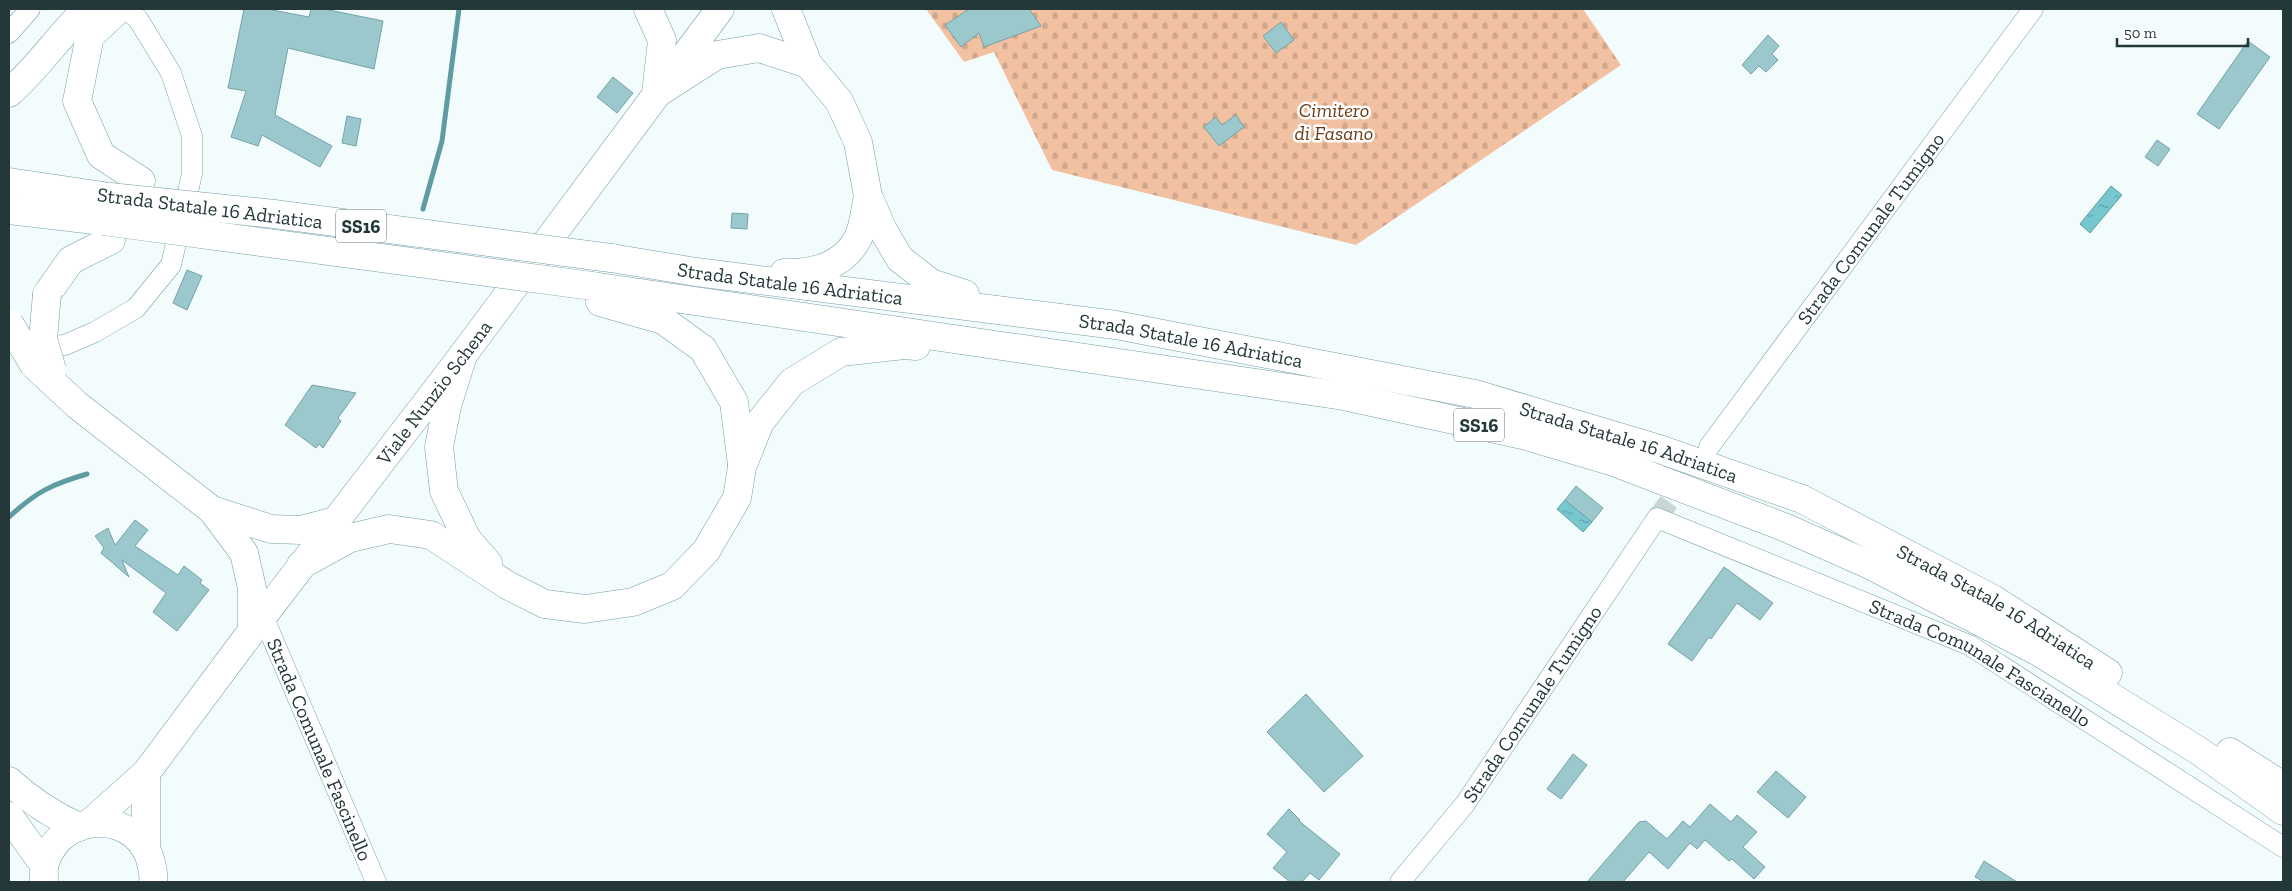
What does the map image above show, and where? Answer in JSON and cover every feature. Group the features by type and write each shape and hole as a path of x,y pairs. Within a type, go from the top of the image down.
{"main road":[{"path":"9,93 27,78 83,22 119,9"},
{"path":"648,9 662,40 656,94"},
{"name":"Viale Nunzio Schena","path":"44,873 52,847 66,832 85,824 146,773 335,521 463,355 720,9"},
{"path":"786,9 808,64 839,101 858,142 868,196 883,230 900,259 931,283 980,298 1116,325"},
{"path":"83,22 77,100 101,155 141,181 274,214"},
{"path":"656,94 717,55 759,48 808,64"},
{"name":"Strada Statale 16 Adriatica","path":"9,182 108,219 274,214 611,258 696,272 1116,325 1476,394 1659,449 1802,499 1993,599 2283,786"},
{"path":"696,272 804,274 840,261 858,238 868,196"},
{"name":"Strada Statale 16 Adriatica","path":"9,210 108,219 260,242 470,270 587,292 1070,356 1344,396 1523,435 1611,461 1801,534 1870,565 2019,642 2199,751 2283,811"},
{"path":"48,374 43,339 47,294 72,260 108,219"},
{"path":"587,292 663,320 703,350 734,402 742,467"},
{"path":"9,323 48,374 212,510 244,553 258,623"},
{"path":"302,565 350,538 389,528 431,535 507,585 545,604 585,609 633,602 672,586 706,551 737,498 742,467 760,422 792,382 841,352 904,345 1070,356"},
{"path":"463,355 447,406 439,448 444,491 467,539 507,585"},
{"path":"212,510 271,529 301,530 335,521"},
{"path":"146,773 146,850"},
{"path":"9,781 53,815 85,824 117,825 134,835 146,850 150,859 153,882"},
{"path":"9,816 44,873"}],"street":[{"path":"9,33 30,9"},
{"path":"9,338 32,347 65,345 95,332 136,308 171,266 192,174 192,136 171,72 138,19 125,9"},
{"name":"Strada Comunale Tumigno","path":"1709,447 2033,9"},
{"name":"Strada Comunale Tumigno","path":"1400,882 1465,804 1658,518"},
{"name":"Strada Comunale Fascianello","path":"1658,518 1969,645 2283,847"},
{"name":"Strada Comunale Fascinello","path":"258,623 376,882"}],"green space":[{"name":"Cimitero di Fasano","path":"926,9 1583,9 1621,65 1356,245 1052,170 994,52 964,62"}],"water":[{"path":"2111,186 2122,195 2090,233 2080,224"},
{"path":"1565,500 1592,522 1583,532 1557,509"}],"building":[{"path":"244,9 267,9 309,17 311,9 324,9 383,21 374,69 288,48 275,115 332,146 320,167 262,135 258,146 231,137 246,91 228,88"},
{"path":"969,9 1029,9 1041,26 984,47 979,33 961,47 945,25"},
{"path":"1281,22 1294,40 1276,53 1263,36"},
{"path":"1768,35 1779,46 1772,54 1778,60 1766,72 1759,66 1751,74 1742,65"},
{"path":"2248,41 2270,57 2219,129 2197,114"},
{"path":"613,77 633,93 617,113 597,97"},
{"path":"1236,115 1244,127 1219,146 1204,127 1216,117 1222,125"},
{"path":"347,116 361,119 356,146 342,143"},
{"path":"2157,140 2170,149 2158,166 2145,157"},
{"path":"732,213 748,214 747,229 731,228"},
{"path":"187,270 202,276 187,310 173,303"},
{"path":"312,385 356,393 338,418 341,421 323,448 319,444 316,448 285,425"},
{"path":"1576,486 1603,508 1592,522 1565,500"},
{"path":"135,520 148,530 135,546 178,575 184,566 202,580 200,583 209,590 177,631 153,612 166,593 122,560 129,577 101,553 104,548 95,536 108,528 115,545"},
{"path":"1724,567 1773,603 1760,620 1737,603 1711,639 1709,637 1692,661 1668,644"},
{"path":"1306,694 1363,756 1324,792 1267,732"},
{"path":"1573,754 1587,765 1561,799 1547,789"},
{"path":"1776,771 1806,797 1788,818 1757,792"},
{"path":"1710,804 1731,822 1737,815 1757,832 1743,847 1765,867 1754,879 1732,859 1729,861 1705,840 1697,849 1690,843 1668,869 1649,852 1623,882 1587,882 1639,822 1646,821 1667,839 1683,821 1690,827"},
{"path":"1289,809 1299,821 1340,854 1319,880 1310,873 1302,882 1290,882 1273,868 1287,852 1267,834"},
{"path":"1984,861 2017,882 1984,882 1975,877"}],"waterway":[{"path":"423,209 442,141 459,9"},
{"path":"9,517 45,490 64,481 87,474"}],"tunnel":[{"path":"1657,518 1687,477"}]}
